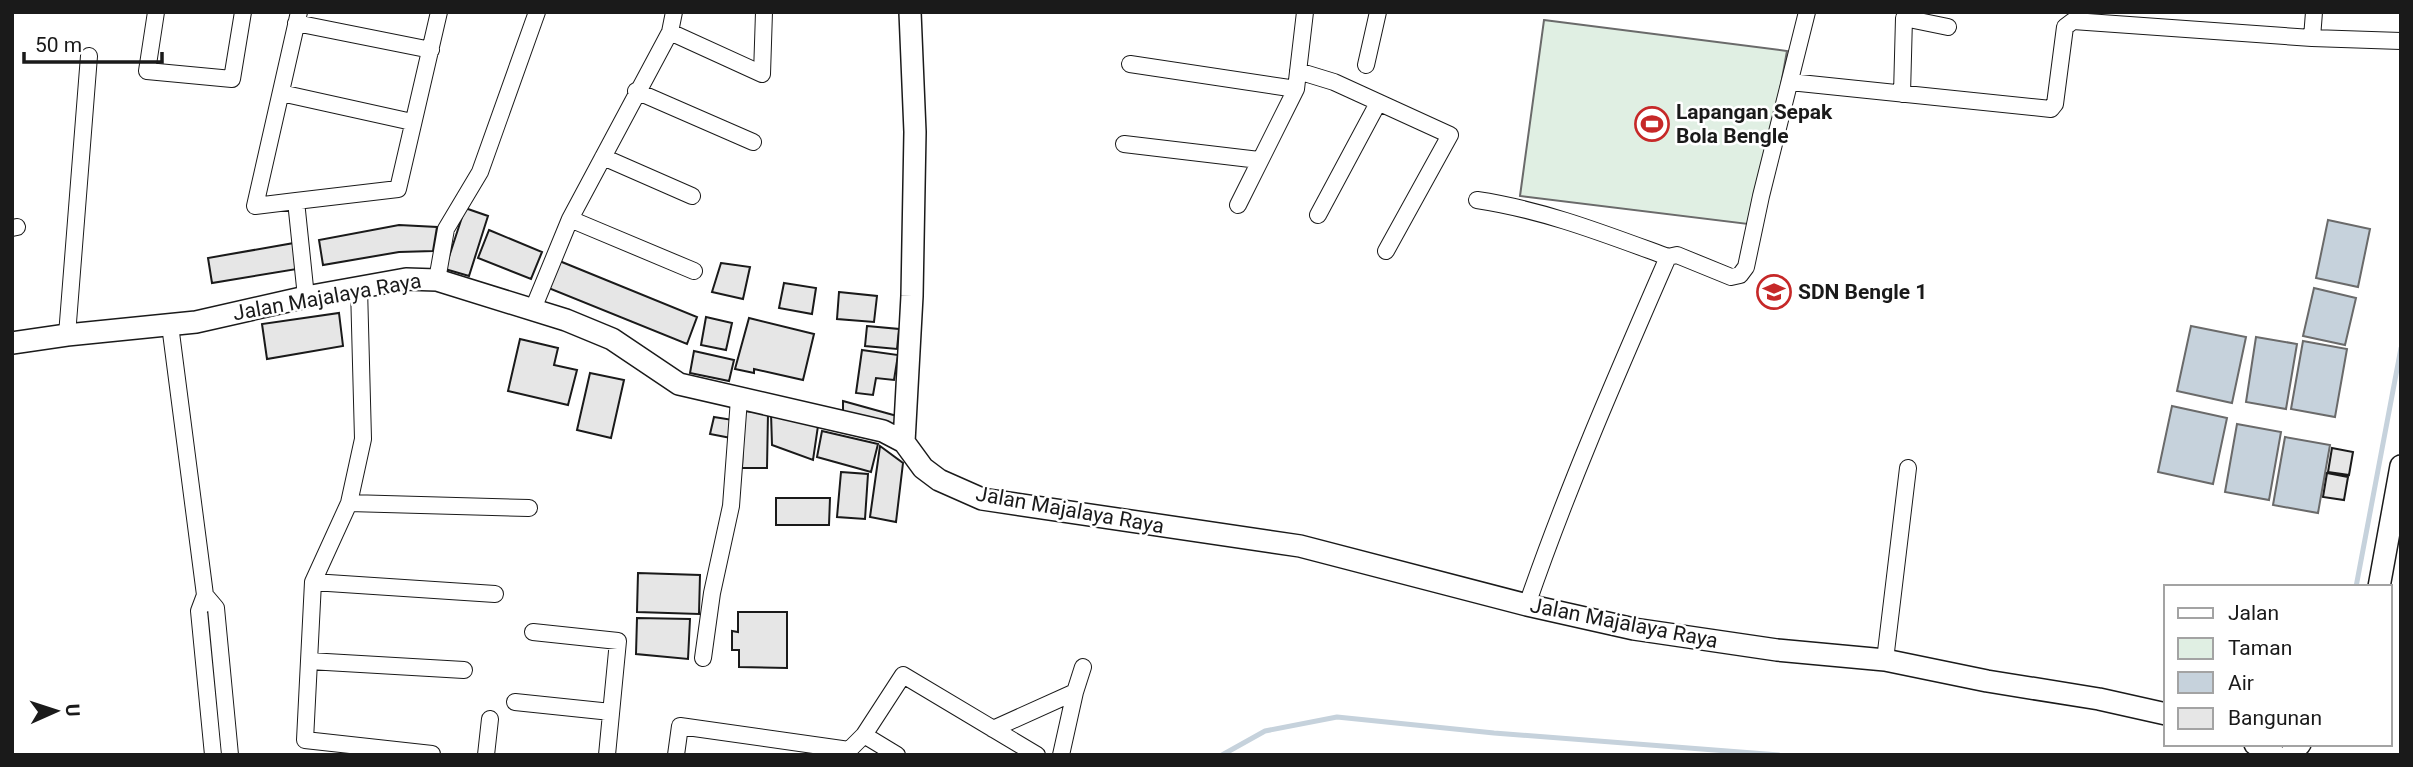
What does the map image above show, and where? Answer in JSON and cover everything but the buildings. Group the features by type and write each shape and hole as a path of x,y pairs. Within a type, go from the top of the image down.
{"street":[{"path":"156,12 147,71 232,79 243,12"},
{"path":"431,50 297,18 255,206 398,189 412,122 431,50 439,12"},
{"path":"437,280 446,229 480,172 537,12"},
{"path":"533,309 570,219 636,91 670,32 674,12"},
{"path":"670,32 762,74 764,12"},
{"path":"904,442 912,296 915,132 910,12"},
{"path":"1238,205 1296,89 1305,12"},
{"path":"1366,65 1378,12"},
{"path":"1478,200 1519,206 1668,257 1677,255 1737,277 1744,271 1752,249 1761,196 1807,12"},
{"path":"2312,38 2314,12"},
{"path":"1902,94 1904,18 1948,27"},
{"path":"1790,82 2051,109 2055,104 2064,32 2068,24 2078,20 2150,19 2312,38 2401,41"},
{"path":"67,335 89,55"},
{"path":"1130,64 1296,89"},
{"path":"1298,71 1334,82 1450,135 1386,251"},
{"path":"636,91 752,142"},
{"path":"281,93 412,122"},
{"path":"1318,215 1378,103"},
{"path":"1124,144 1259,160"},
{"path":"603,157 692,196"},
{"path":"296,201 306,297"},
{"path":"570,219 694,271"},
{"path":"1527,605 1583,454 1668,257"},
{"name":"Jalan Majalaya Raya","path":"12,343 170,326 406,279 437,280 533,309 612,339 678,384 866,426 904,442 923,468 939,480 982,499 1300,546 1527,605 1634,629 1703,640 1885,660 1987,681 2112,701 2164,714"},
{"path":"359,288 363,439 349,503 313,582 305,740 432,754"},
{"path":"170,326 205,595 199,611 213,755"},
{"path":"703,658 712,593 731,506 739,399"},
{"path":"2379,585 2401,467"},
{"path":"1885,660 1908,468"},
{"path":"349,503 529,508"},
{"path":"313,582 495,594"},
{"path":"205,595 216,608 230,755"},
{"path":"533,632 618,641 607,755"},
{"path":"309,661 464,670"},
{"path":"1061,755 1083,667"},
{"path":"676,755 680,726 847,753 864,735 903,675 1037,755"},
{"path":"993,729 1075,692"},
{"path":"515,702 611,712"},
{"path":"486,755 490,719"},
{"path":"864,735 897,755"},
{"path":"2259,746 2275,755"}],"green space":[{"name":"Lapangan Sepak Bola Bengle","path":"1544,20 1787,51 1756,225 1520,196"}],"water":[{"path":"2328,220 2370,229 2358,287 2316,278"},
{"path":"2314,288 2356,298 2345,345 2303,336"},
{"path":"2191,326 2246,337 2232,403 2177,391"},
{"path":"2256,337 2297,344 2286,409 2246,402"},
{"path":"2303,341 2347,349 2335,417 2291,409"},
{"path":"2172,406 2227,418 2213,484 2158,472"},
{"path":"2237,424 2281,432 2269,500 2225,492"},
{"path":"2285,437 2330,445 2318,513 2273,505"}],"waterway":[{"path":"2356,585 2401,348"},
{"path":"1222,755 1265,731 1337,717 1494,733 1779,755"}],"place":[{"name":"Lapangan Sepak Bola Bengle","path":"1652,124"},
{"name":"SDN Bengle 1","path":"1774,292"}]}
